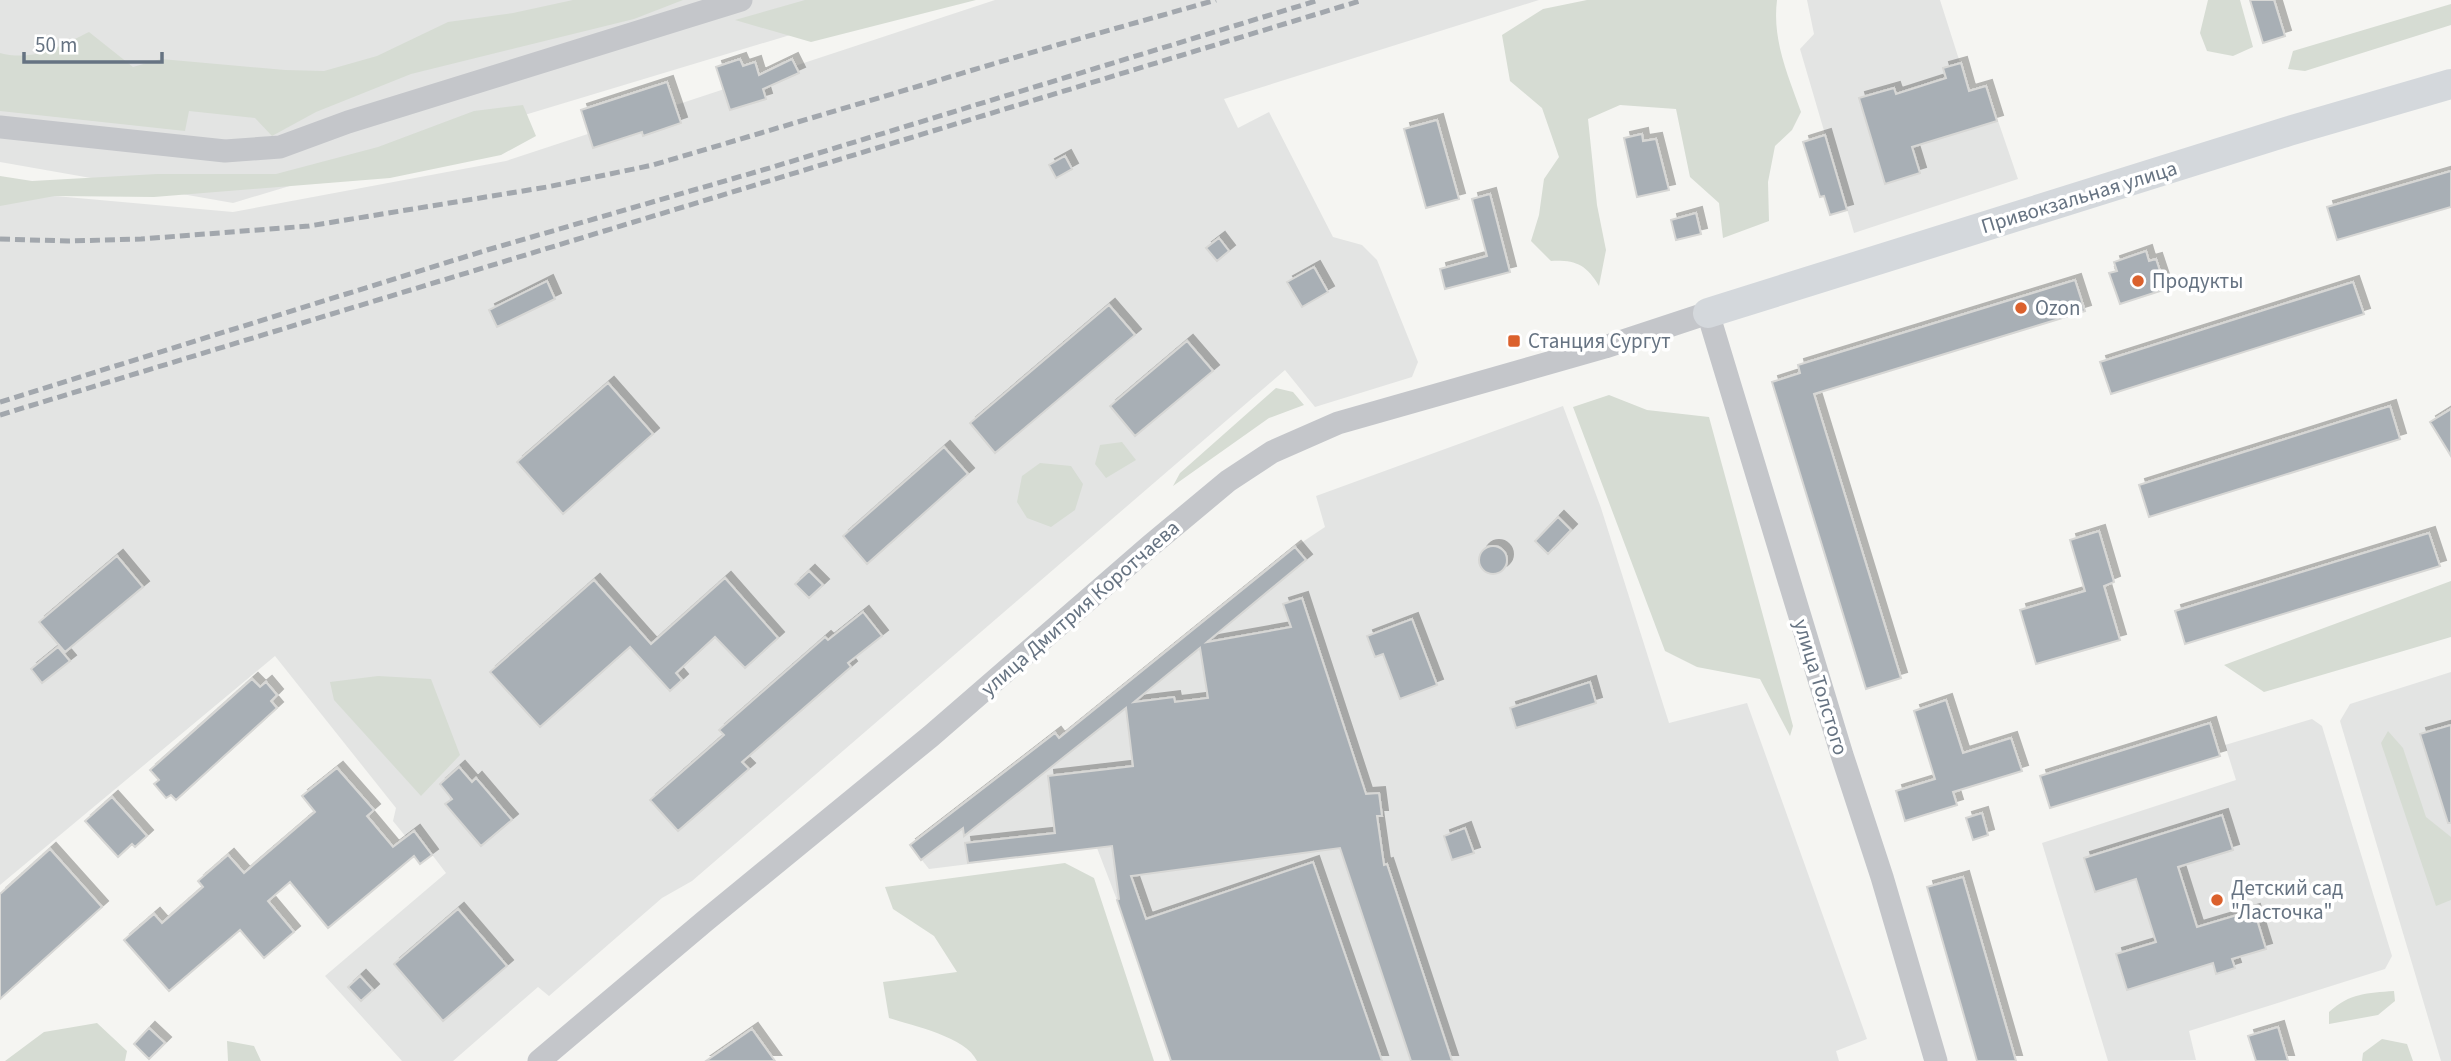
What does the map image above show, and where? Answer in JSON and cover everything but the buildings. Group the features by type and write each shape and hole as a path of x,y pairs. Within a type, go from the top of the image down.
{"main road":[{"name":"Привокзальная улица","path":"1708,313 2212,155 2451,84"}],"street":[{"path":"0,127 225,151 279,148 348,122 741,0"},
{"name":"улица Дмитрия Коротчаева","path":"538,1061 931,736 1199,505 1228,481 1272,452 1339,423 1605,346 1708,313"},
{"name":"улица Толстого","path":"1708,313 1936,1061"}],"shaded area":[{"path":"0,0 906,0 233,203 0,162"},
{"path":"573,0 683,0 634,19 411,74 316,112 272,136 255,118 189,111 185,131 0,111 0,53 35,54 89,32 133,67 161,59 324,71 377,56 448,22 513,13"},
{"path":"805,0 976,0 811,42 735,20"},
{"path":"995,0 1539,0 1224,99 1238,128 1269,112 1333,237 1362,245 1377,260 1418,362 1412,377 1315,407 1285,370 692,881 662,898 549,996 538,987 453,1061 402,1061 325,976 446,873 414,831 406,837 393,821 396,808 275,656 0,885 0,191 233,212 506,161"},
{"path":"1587,0 1777,0 1779,43 1801,112 1792,130 1775,146 1768,182 1769,221 1723,238 1719,203 1690,177 1676,109 1620,105 1588,119 1597,205 1606,250 1599,286 1584,268 1567,261 1551,261 1531,241 1539,215 1544,179 1559,157 1542,108 1510,81 1502,35 1543,9"},
{"path":"1807,0 1940,0 1969,91 1986,86 2018,179 1854,233 1800,49 1814,34"},
{"path":"2208,0 2240,0 2253,47 2233,56 2207,51 2200,33"},
{"path":"2451,4 2451,25 2305,71 2288,69 2293,51"},
{"path":"523,105 536,136 501,155 390,178 154,197 55,196 0,206 0,176 32,181 157,174 276,174 378,147 474,111"},
{"path":"1276,388 1293,392 1304,405 1269,418 1173,486 1180,473"},
{"path":"1609,395 1647,410 1709,417 1793,726 1790,736 1760,679 1697,667 1665,651 1573,407"},
{"path":"1563,406 1601,508 1669,723 1747,703 1867,1039 1836,1051 1839,1061 1171,1061 1097,848 929,869 910,845 1055,733 1059,737 1295,547 1325,527 1316,496"},
{"path":"1122,442 1136,460 1106,478 1095,464 1100,445"},
{"path":"1040,463 1071,466 1083,484 1075,510 1051,527 1027,518 1017,502 1022,476"},
{"path":"2451,581 2451,637 2264,692 2224,665"},
{"path":"2451,672 2451,1061 2441,1061 2340,721 2350,704"},
{"path":"378,676 431,679 460,755 421,796 334,700 330,682"},
{"name":"Детский сад \"Ласточка\"","path":"2312,719 2322,726 2392,956 2385,969 2189,1031 2196,1060 2108,1061 2042,843 2236,780 2225,745"},
{"path":"2388,731 2403,748 2426,817 2451,837 2451,900 2436,906 2381,743"},
{"path":"1065,863 1094,878 1154,1061 977,1061 962,1045 951,1039 889,1018 883,982 957,972 934,936 893,909 885,887"},
{"path":"2394,991 2395,1001 2378,1015 2329,1024 2329,1012 2344,1001 2367,994"},
{"path":"97,1023 127,1051 125,1061 5,1061 44,1032"},
{"path":"2382,1039 2407,1044 2413,1061 2362,1061 2363,1053"},
{"path":"227,1041 254,1046 261,1061 228,1061"}],"railway":[{"path":"0,239 141,239 309,226 547,187 653,165 1216,0"},
{"path":"0,402 487,250 773,167 1319,0"},
{"path":"0,415 1363,0"}],"place":[{"name":"Продукты","path":"2138,281"},
{"name":"Ozon","path":"2021,308"},
{"name":"Станция Сургут","path":"1514,341"},
{"name":"Детский сад \"Ласточка\"","path":"2217,900"}]}
